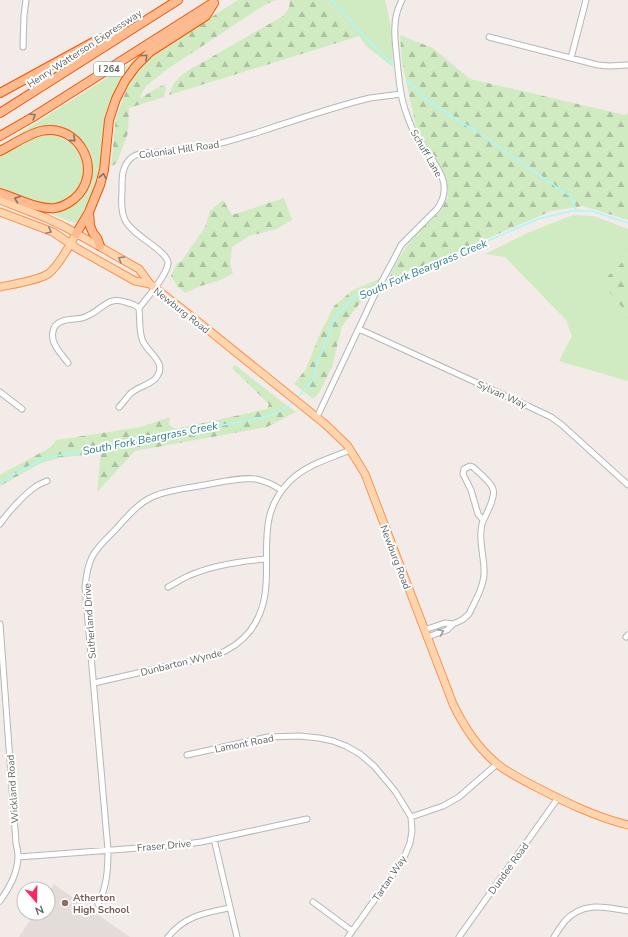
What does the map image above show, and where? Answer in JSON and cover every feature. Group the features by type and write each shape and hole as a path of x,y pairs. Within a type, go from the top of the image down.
{"highway":[{"name":"Henry Watterson Expressway","path":"0,113 178,0"},
{"path":"76,234 89,212 103,177 108,129 112,109 125,81 136,66 147,55 206,16 216,1"},
{"name":"I 264","path":"0,136 52,105 216,1"},
{"path":"0,93 99,39 129,31"},
{"path":"0,151 34,133 50,130 58,131 66,133 76,140 87,158 88,172 82,191 72,201 61,206 49,208 38,207 0,193"},
{"path":"89,212 90,226 100,246"}],"main road":[{"name":"Newburg Road","path":"0,200 65,227 138,269 152,286 290,395 339,436 365,474 453,704 464,725 475,741 497,764 525,781 593,814 628,825"},
{"name":"Newburg Road","path":"0,212 53,232 135,281 152,286"},
{"path":"0,287 35,279 48,274 59,263 76,234"}],"street":[{"path":"23,47 26,0"},
{"name":"Schuff Lane","path":"317,417 381,283 401,245 437,210 442,200 444,191 441,175 416,136 401,94 395,27 401,0"},
{"path":"571,58 586,0"},
{"path":"489,38 598,65 628,65"},
{"name":"Colonial Hill Road","path":"152,286 166,270 168,262 163,254 134,232 125,220 122,205 122,175 124,168 130,159 139,154 193,149 224,143 358,101 401,94"},
{"path":"119,407 131,393 156,378 160,369 156,357 147,349 142,340 139,308 152,286"},
{"path":"68,363 52,339 54,329 59,323 67,320 87,317 108,302 112,301 120,300 135,305 139,308"},
{"name":"Sylvan Way","path":"359,330 551,417 562,425 628,485"},
{"path":"0,392 22,409"},
{"name":"Dunbarton Wynde","path":"94,683 208,658 223,652 248,634 261,614 263,607 266,591 266,532 272,508 281,490 302,471 350,450"},
{"path":"426,634 447,630 453,624 462,620 469,614 484,579 485,571 480,544 480,534 494,494 491,485 472,467 467,466 464,469 463,474 471,490 478,514 484,520"},
{"name":"Sutherland Drive","path":"98,904 102,897 106,879 108,850 85,587 88,567 95,552 139,506 152,497 170,492 242,479 260,480 281,490"},
{"path":"0,524 34,487 47,481"},
{"path":"168,587 191,574 205,569 266,559"},
{"name":"Wickland Road","path":"0,624 18,857 15,876 0,901"},
{"name":"Lamont Road","path":"187,755 268,737 300,736 330,740 346,746 360,754 374,766 395,791 411,817"},
{"path":"411,817 443,806 459,797 497,764"},
{"name":"Dundee Road","path":"459,937 558,798"},
{"name":"Tartan Way","path":"348,937 406,854 412,831 411,817"},
{"name":"Fraser Drive","path":"18,857 179,845 308,819"},
{"path":"214,839 237,937"},
{"path":"313,902 352,930"},
{"path":"554,937 570,916 586,908 600,907 628,911"},
{"path":"168,937 179,926 191,918 200,914 229,908"}],"shaded area":[{"name":"Atherton High School","path":"56,886 130,937 19,937 30,921 56,921"}],"green space":[{"path":"238,0 277,0 266,4 169,68 146,86 140,97 141,98 165,84 166,89 164,97 129,108 128,133 117,162 111,166 116,117 128,86 144,64 157,52"},
{"path":"289,0 326,0 356,37 169,95 176,80 189,70 283,16 289,8"},
{"path":"326,0 385,0 392,32 393,67 366,46 359,36 356,37"},
{"path":"400,35 433,48 470,79 625,115 628,113 628,220 583,206 551,211 388,282 395,265 408,244 421,229 440,212 448,197 447,182 435,157 418,134 402,61"},
{"path":"137,59 138,60 124,77 110,103 105,123 98,178 93,194 78,220 75,223 46,212 79,199 90,157 59,128 6,143"},
{"path":"42,134 52,134 65,137 74,144 84,163 84,174 81,184 75,193 54,205 43,204 0,190 0,156"},
{"path":"284,198 292,220 276,229 249,236 232,247 230,264 233,273 223,279 185,293 177,286 171,276 177,263 181,262 205,227 210,211 223,200 232,215"},
{"path":"573,215 594,216 628,229 628,255 609,276 618,302 628,315 628,381 559,361 572,336 566,320 505,257 485,254 530,232"},
{"path":"628,255 628,315 608,290 608,276"},
{"path":"379,279 371,294 360,303 342,326 332,367 319,393 313,399 294,384 306,369 319,336 334,306 353,290"},
{"path":"235,365 296,412 267,427 135,451 97,492 101,453 59,458 41,463 0,486 0,475 51,447 56,440 141,427 170,417 169,425 175,429 267,409 269,404 232,368"}],"waterway":[{"path":"331,0 392,64"},
{"path":"406,81 414,86 425,99 477,132 570,196 576,210"},
{"name":"South Fork Beargrass Creek","path":"382,286 538,219 571,211 592,211 628,223"},
{"name":"South Fork Beargrass Creek","path":"296,399 306,389 314,377 316,366 335,318 351,300 368,290 377,287"},
{"name":"South Fork Beargrass Creek","path":"0,482 45,458 245,421 277,413 293,402"}],"place":[{"name":"Atherton High School","path":"65,903"}]}
